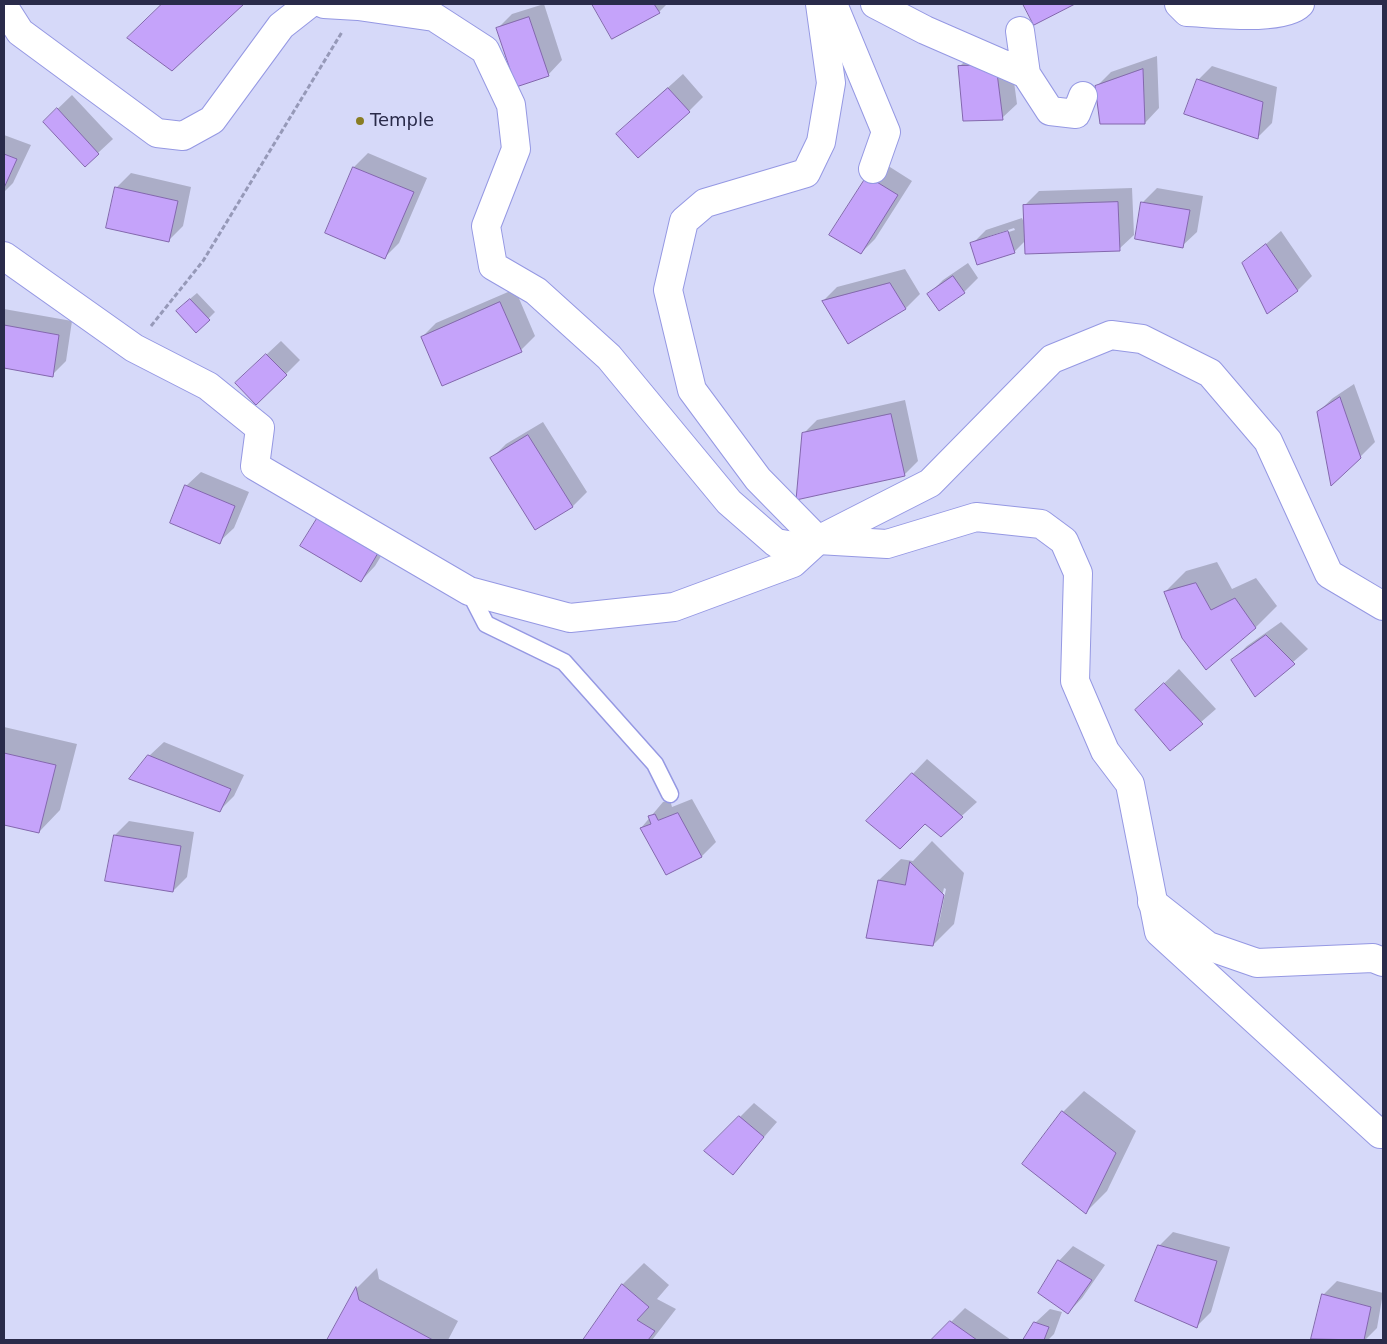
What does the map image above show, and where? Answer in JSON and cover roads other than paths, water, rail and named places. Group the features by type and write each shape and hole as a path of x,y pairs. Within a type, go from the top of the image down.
{"street":[{"path":"4,7 20,32 157,133 183,136 212,120 282,26 309,4"},
{"path":"324,4 358,6 434,17 485,50 511,105 516,149 486,226 493,266 536,291 609,357 728,502 776,542 794,546 818,540 930,482 1052,359 1111,335 1142,339 1210,374 1268,441 1329,574 1383,606"},
{"path":"820,4 831,83 821,142 806,173 705,203 684,221 668,290 692,390 758,479 818,540 887,544 976,517 1042,524 1064,541 1078,573 1075,681 1105,751 1130,784 1159,932 1380,1134 1383,1134"},
{"path":"833,4 886,132 873,169"},
{"path":"875,4 925,30 1026,74"},
{"path":"1179,4 1187,12 1270,15 1300,4"},
{"path":"1020,30 1026,74 1050,111 1076,114 1083,96"},
{"path":"4,256 134,348 208,386 260,428 255,466 469,591 570,618 674,607 793,562 818,540"},
{"path":"1152,902 1208,946 1257,963 1372,958 1383,962"}],"lane":[{"path":"469,591 486,624 564,662 655,764 670,794"}],"place":[{"name":"Temple","path":"360,121"}]}
